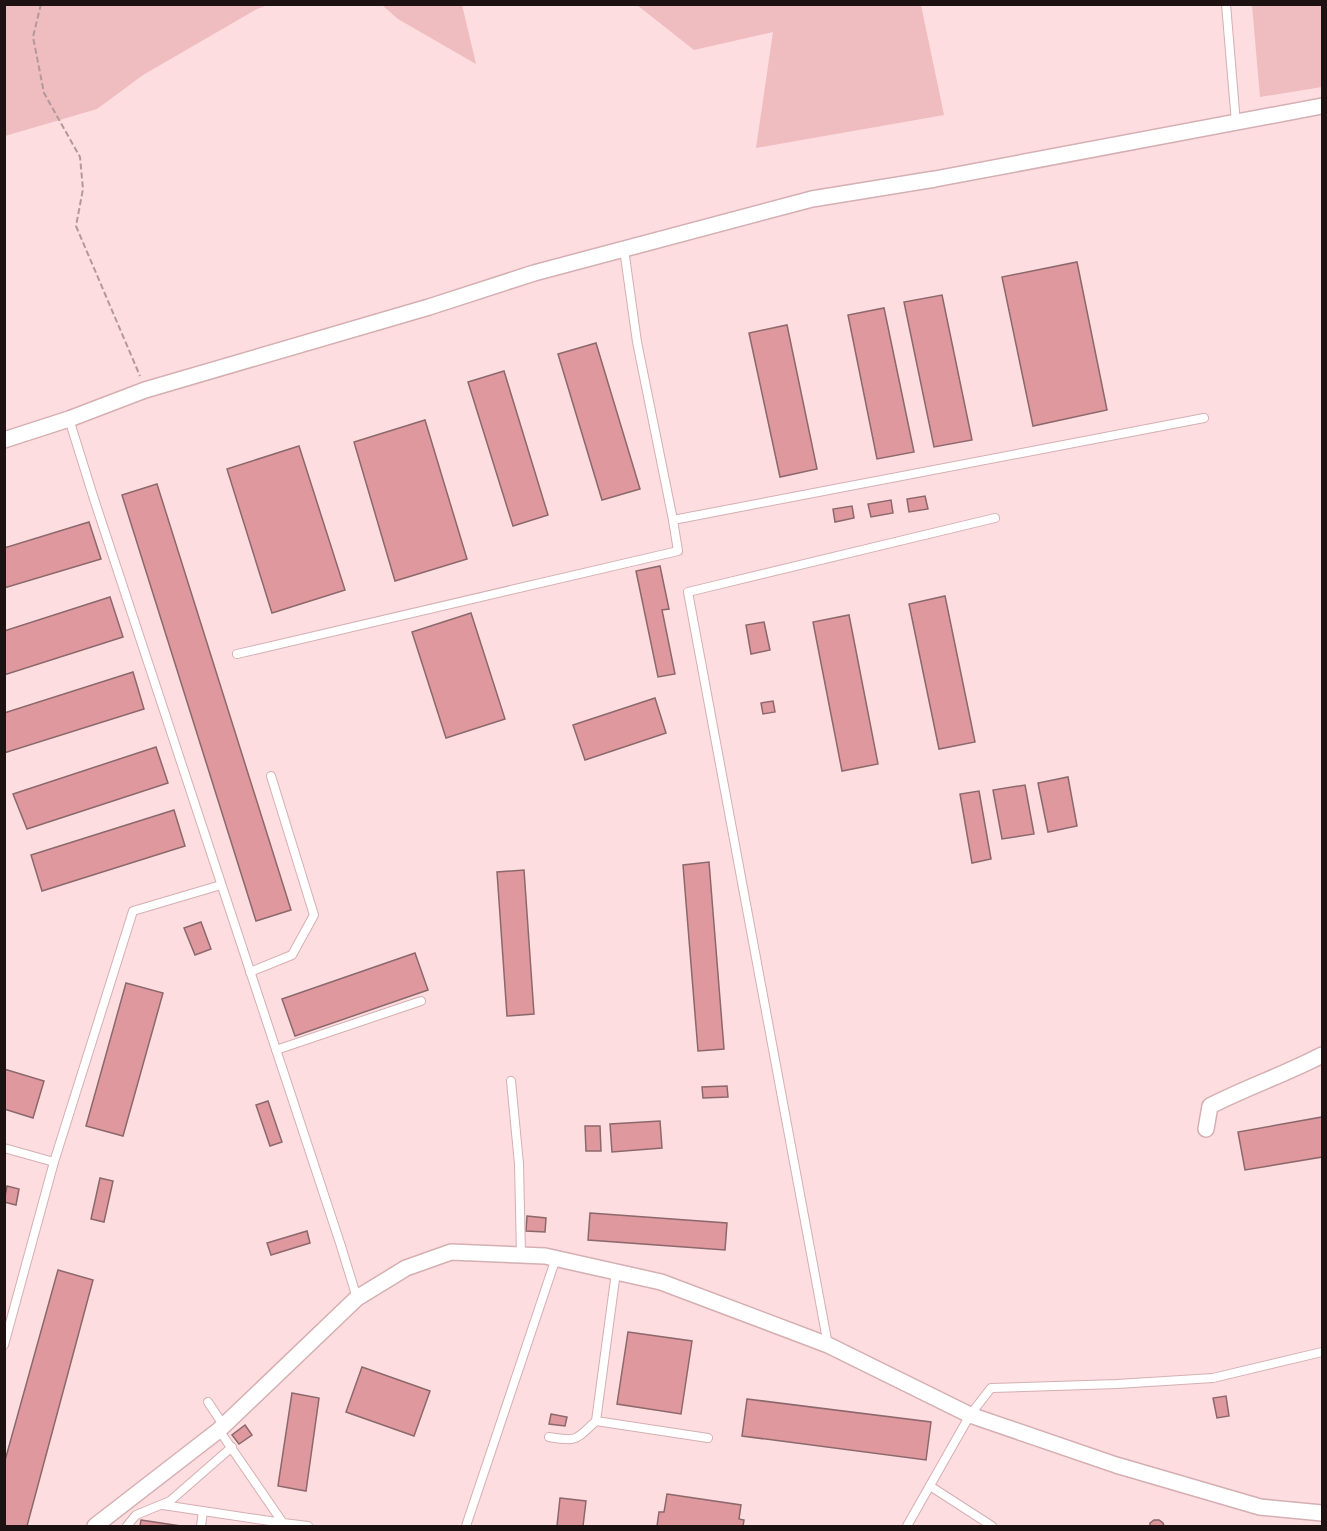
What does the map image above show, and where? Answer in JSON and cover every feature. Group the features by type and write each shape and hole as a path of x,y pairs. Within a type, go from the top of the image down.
{"street":[{"path":"4,440 69,419 145,390 429,307 534,273 812,199 935,179 1323,106"},
{"path":"1206,1129 1210,1106 1323,1055"},
{"path":"95,1527 221,1428 357,1298 406,1268 451,1252 545,1256 662,1282 828,1345 970,1415 1116,1465 1260,1507 1323,1513"}],"lane":[{"path":"1226,4 1236,123"},
{"path":"237,654 678,551 637,342 624,249"},
{"path":"673,520 1204,418"},
{"path":"69,419 357,1298"},
{"path":"828,1345 688,592 995,518"},
{"path":"250,972 292,955 314,915 271,776"},
{"path":"4,1345 54,1162 133,911 221,885"},
{"path":"276,1050 421,1001"},
{"path":"511,1081 519,1164 521,1255"},
{"path":"4,1148 54,1162"},
{"path":"466,1527 556,1258"},
{"path":"549,1437 569,1441 596,1421 616,1272"},
{"path":"907,1527 970,1415 991,1388 1213,1378 1323,1352"},
{"path":"208,1402 232,1447 283,1523"},
{"path":"596,1421 708,1438"},
{"path":"128,1527 136,1515 171,1501 232,1447"},
{"path":"930,1486 992,1527"},
{"path":"161,1504 308,1527"},
{"path":"201,1527 203,1511"}],"path":[{"path":"41,4 33,37 44,93 81,157 83,189 76,226 145,390"}],"shaded area":[{"path":"5,4 268,5 257,9 143,75 97,109 5,136"},
{"path":"382,5 462,5 476,64 398,19"},
{"path":"637,5 921,5 944,115 756,148 773,32 694,50"},
{"path":"1252,5 1322,5 1322,87 1260,97"}],"building":[{"path":"1077,262 1107,410 1033,426 1002,277"},
{"path":"942,295 972,440 934,447 904,302"},
{"path":"884,308 914,452 877,459 848,315"},
{"path":"787,325 817,469 780,477 749,333"},
{"path":"596,343 640,489 602,500 558,354"},
{"path":"504,371 548,515 513,526 468,382"},
{"path":"425,420 467,559 395,581 354,442"},
{"path":"299,446 345,590 272,613 227,469"},
{"path":"157,484 291,910 256,921 122,495"},
{"path":"925,496 928,509 909,512 907,499"},
{"path":"891,500 893,513 871,517 868,504"},
{"path":"852,506 854,518 835,522 833,509"},
{"path":"89,522 101,559 4,588 4,548"},
{"path":"660,566 669,609 662,610 675,674 658,677 636,571"},
{"path":"945,596 975,742 939,749 909,604"},
{"path":"110,597 123,637 4,675 4,631"},
{"path":"471,613 505,719 446,738 412,632"},
{"path":"849,615 878,764 842,771 813,622"},
{"path":"764,622 770,650 751,654 746,625"},
{"path":"133,672 144,709 4,753 4,713"},
{"path":"655,698 666,733 585,760 573,725"},
{"path":"773,701 775,712 763,714 761,703"},
{"path":"156,747 168,783 27,829 13,794"},
{"path":"1068,777 1077,826 1048,832 1038,783"},
{"path":"1025,785 1034,834 1002,839 993,790"},
{"path":"979,791 991,859 972,863 960,794"},
{"path":"174,810 185,846 42,891 31,855"},
{"path":"709,862 724,1049 698,1051 683,865"},
{"path":"524,870 534,1014 507,1016 497,872"},
{"path":"201,922 211,949 195,955 184,928"},
{"path":"415,953 428,990 295,1036 282,999"},
{"path":"126,983 163,993 123,1136 86,1126"},
{"path":"4,1069 44,1081 33,1118 4,1109"},
{"path":"727,1086 728,1097 703,1098 702,1087"},
{"path":"268,1101 282,1142 270,1146 256,1105"},
{"path":"1322,1117 1322,1157 1245,1170 1238,1132"},
{"path":"660,1121 662,1148 612,1152 610,1124"},
{"path":"585,1126 600,1126 601,1151 586,1151"},
{"path":"100,1178 113,1181 104,1222 91,1219"},
{"path":"7,1186 19,1189 16,1205 4,1202"},
{"path":"590,1213 727,1223 725,1250 588,1240"},
{"path":"527,1216 546,1218 545,1232 526,1231"},
{"path":"307,1231 310,1243 271,1255 267,1243"},
{"path":"58,1270 93,1280 27,1526 4,1526 4,1464"},
{"path":"628,1332 692,1341 681,1414 617,1404"},
{"path":"362,1367 430,1391 414,1436 346,1412"},
{"path":"292,1393 319,1398 306,1491 278,1486"},
{"path":"1226,1396 1229,1416 1217,1418 1213,1398"},
{"path":"747,1399 931,1422 926,1460 742,1436"},
{"path":"551,1414 567,1417 565,1426 549,1424"},
{"path":"245,1425 252,1435 239,1444 232,1435"},
{"path":"667,1494 741,1505 739,1519 744,1520 743,1526 657,1526 659,1512 664,1512"},
{"path":"560,1498 586,1501 583,1526 557,1526"},
{"path":"141,1520 181,1526 140,1526"},
{"path":"1154,1520 1159,1520 1164,1526 1150,1526"}]}
